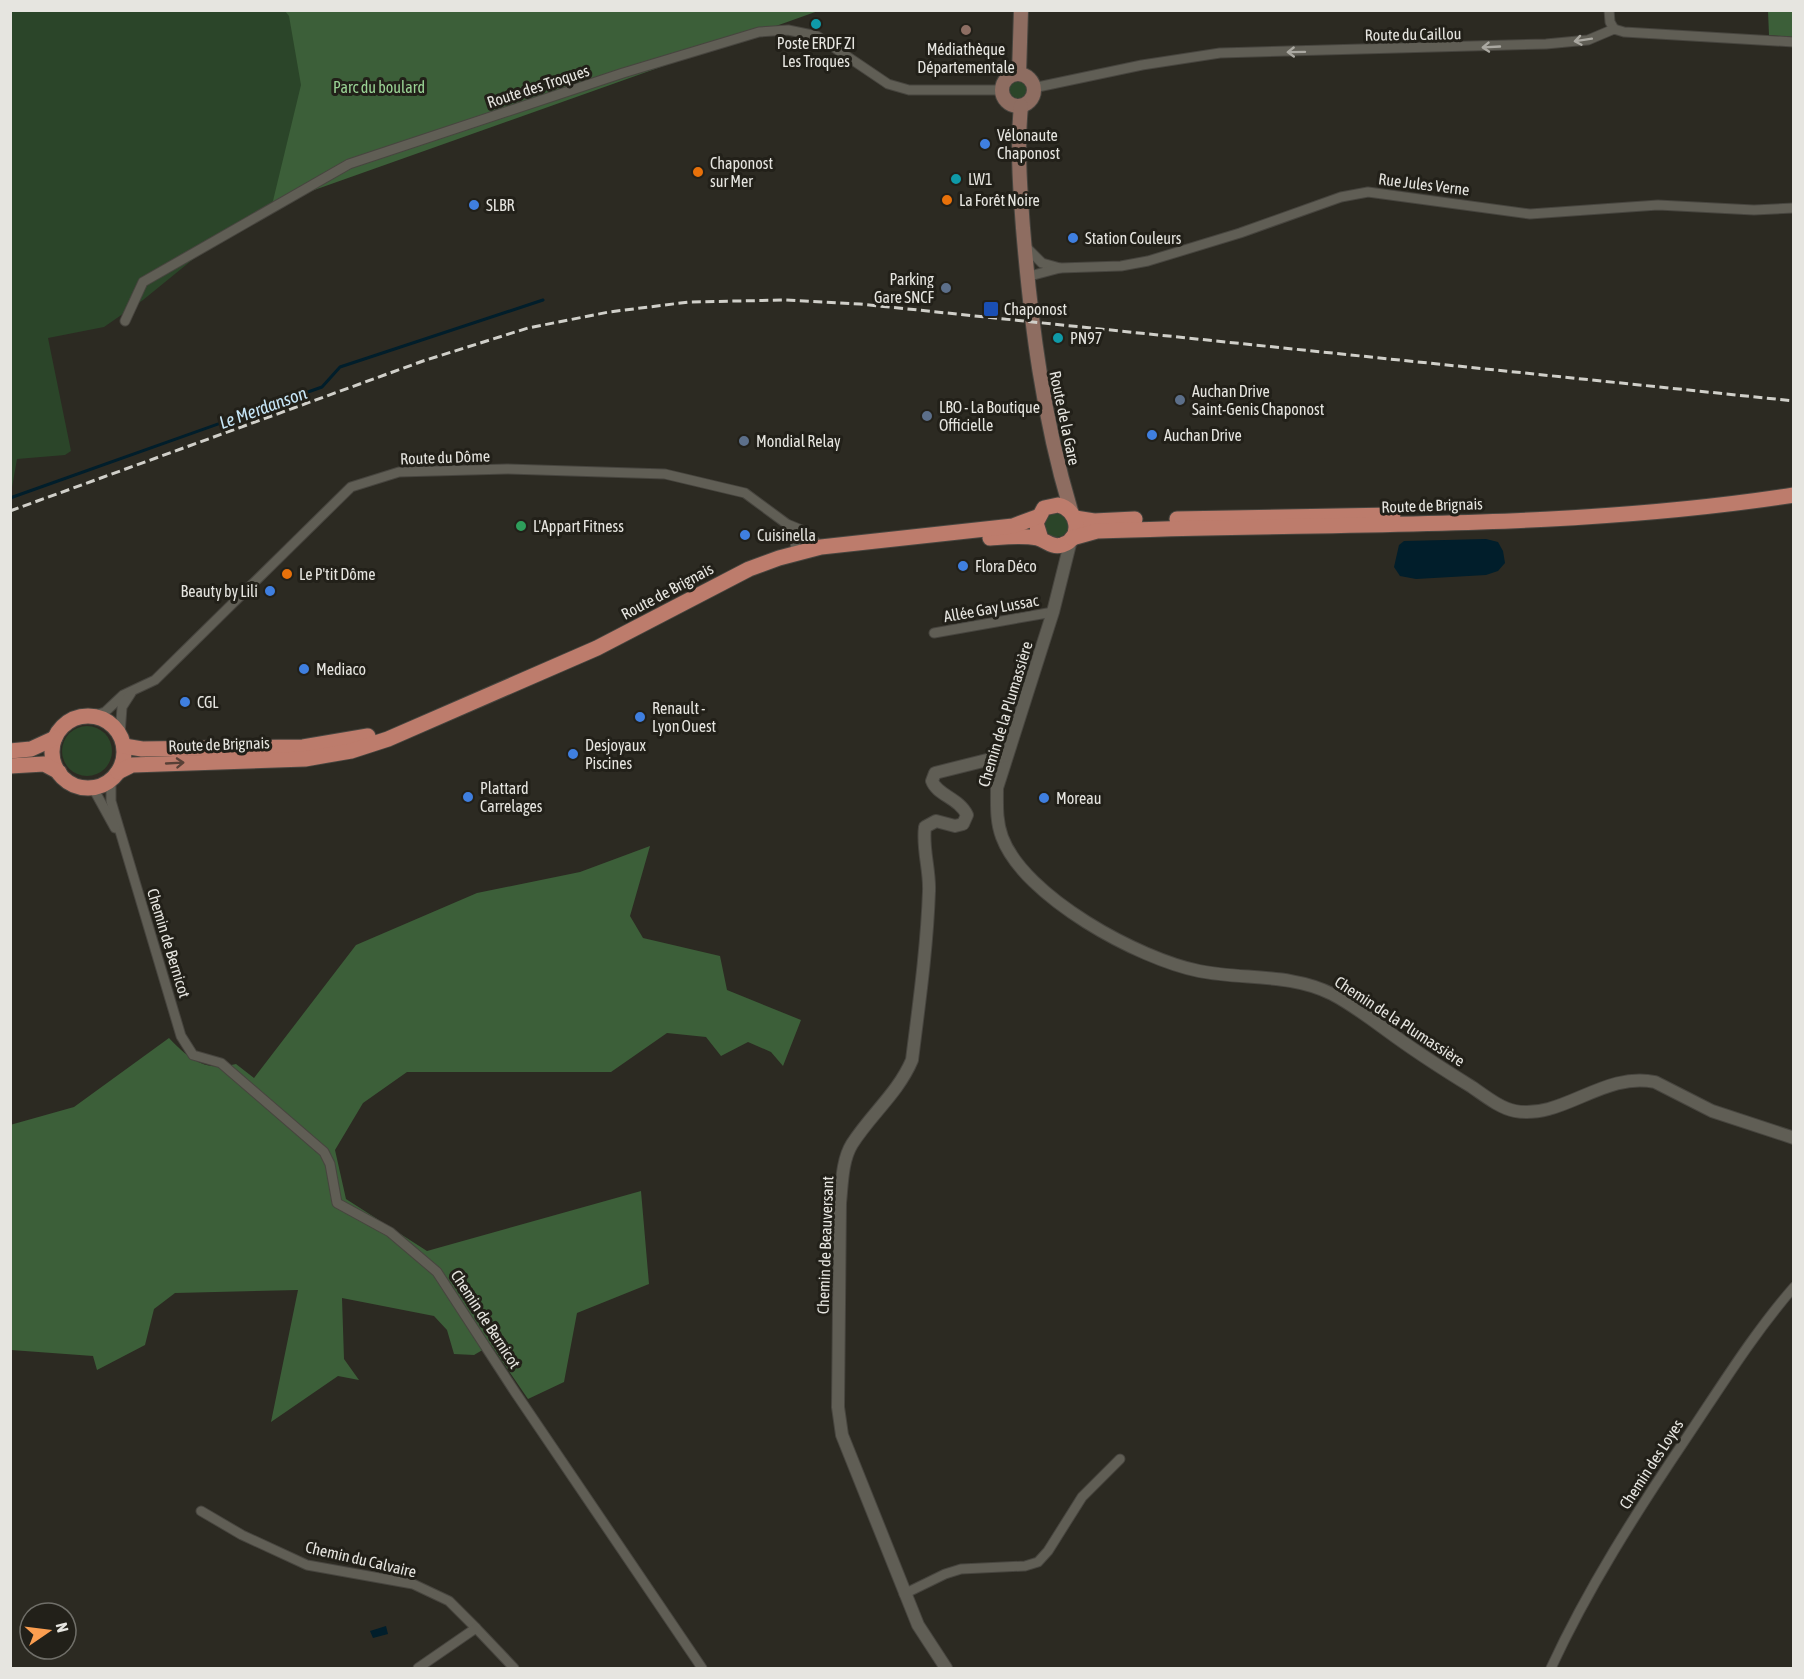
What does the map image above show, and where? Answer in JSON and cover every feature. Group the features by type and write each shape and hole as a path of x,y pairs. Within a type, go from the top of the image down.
{"main road":[{"path":"1020,74 1021,10"},
{"path":"1020,74 1029,78 1034,88 1032,97 1021,106 1008,102 1001,90 1005,80 1020,74"},
{"name":"Route de la Gare","path":"1021,106 1020,205 1026,277 1038,366 1060,477 1073,514"},
{"name":"Route de la Gare","path":"1020,205 1016,220 1019,294 1026,333 1038,366"},
{"name":"Route de la Gare","path":"1049,506 1060,477"},
{"name":"Route de Brignais","path":"1073,514 1094,521 1574,508 1794,487"},
{"name":"Route de Brignais","path":"1071,539 1097,531 1395,525 1635,514 1794,495"},
{"path":"1058,505 1073,514 1076,528 1071,539 1060,545 1045,542 1036,528 1037,517 1049,506 1058,505"},
{"name":"Route de Brignais","path":"114,776 132,765 305,759 351,751 388,740 424,722 597,648 749,569 821,548 1013,526 1037,517"},
{"name":"Route de Brignais","path":"939,536 1045,542"},
{"path":"10,766 44,764 59,772 69,783 93,788 114,776 124,755 122,741 105,720 94,716 72,719 63,725 55,738 52,754 59,772"},
{"name":"Route de Brignais","path":"122,741 142,749 303,747 347,741 424,722"},
{"path":"10,751 31,749 55,738"}],"street":[{"path":"1609,10 1610,22 1614,29"},
{"name":"Route du Caillou","path":"1034,88 1168,60 1220,53 1546,44 1588,40 1614,29 1742,41 1794,42"},
{"name":"Route des Troques","path":"125,321 143,282 349,164 623,73 759,32 788,30 817,36 888,84 909,90 1001,90"},
{"name":"Rue Jules Verne","path":"1026,277 1060,268 1121,266 1148,261 1240,233 1341,196 1368,192 1530,214 1658,205 1754,210 1794,208"},
{"path":"1025,246 1042,263 1060,268"},
{"name":"Route du Dôme","path":"94,716 105,712 123,695 155,680 351,488 399,472 507,470 665,474 745,493 787,524 804,531 821,548"},
{"path":"787,524 796,534 795,554"},
{"name":"Chemin de la Plumassière","path":"1071,539 1053,612 1007,755 998,788 997,806 998,824 1011,856 1062,907 1138,949 1196,970 1298,981 1332,994 1419,1054 1514,1111 1539,1111 1609,1085 1645,1080 1664,1086 1712,1111 1794,1138"},
{"path":"1045,542 1063,571"},
{"name":"Allée Gay Lussac","path":"934,633 1053,612"},
{"path":"122,741 123,707 132,691"},
{"name":"Chemin de Beauversant","path":"946,1668 918,1625 904,1594 842,1435 838,1407 839,1229 843,1171 852,1144 904,1078 912,1060 927,936 930,874 923,837 925,827 936,821 955,826 963,824 967,815 962,804 934,787 932,781 935,773 1007,755"},
{"name":"Chemin de Bernicot","path":"114,776 111,801 181,1036 193,1054 221,1063 320,1148 330,1164 337,1203 390,1232 437,1272 465,1311 515,1392 702,1668"},
{"name":"Chemin de Bernicot","path":"93,788 125,846"},
{"name":"Chemin des Loyes","path":"1551,1668 1625,1531 1741,1357 1794,1287"},
{"path":"904,1594 945,1574 961,1569 1025,1566 1038,1562 1048,1551 1082,1497 1120,1459"},
{"name":"Chemin du Calvaire","path":"201,1510 243,1535 307,1565 413,1584 449,1601 514,1668"},
{"path":"418,1668 476,1628"}],"green space":[{"path":"11,11 816,11 289,198 240,221 143,300 104,327 48,338 71,451 65,455 17,459 11,493"},
{"name":"Parc du boulard","path":"285,11 818,11 272,205 301,85 289,16"},
{"path":"1768,11 1793,11 1793,37 1769,35"},
{"path":"1018,81 1024,84 1027,90 1024,96 1018,99 1012,96 1009,90 1012,84"},
{"path":"1057,513 1065,517 1069,525 1065,533 1057,537 1049,533 1045,525 1049,517"},
{"path":"82,726 92,726 105,733 112,746 112,756 105,769 92,776 82,776 73,772 66,765 62,756 62,746 66,737 73,730"},
{"path":"650,846 630,916 643,938 720,956 727,990 801,1020 783,1066 771,1052 748,1042 721,1056 706,1037 667,1033 611,1072 407,1072 363,1103 335,1150 346,1199 427,1251 641,1191 649,1284 577,1313 564,1382 528,1399 491,1345 474,1355 454,1354 447,1330 434,1316 342,1298 344,1359 359,1380 338,1376 271,1422 298,1290 175,1293 154,1309 145,1345 97,1370 93,1356 11,1350 10,1125 74,1107 169,1038 191,1058 199,1062 215,1066 236,1064 254,1078 356,945 477,893 580,872"}],"water":[{"path":"1486,539 1498,542 1503,551 1505,563 1498,571 1486,575 1416,579 1400,576 1394,567 1399,545 1404,541"},
{"path":"386,1626 388,1634 373,1638 370,1631"}],"waterway":[{"name":"Le Merdanson","path":"10,498 322,387 340,367 543,300"}],"railway":[{"path":"10,511 423,361 528,328 609,312 689,302 786,300 860,304 1794,401"}],"place":[{"name":"Poste ERDF ZI Les Troques","path":"816,24"},
{"name":"Médiathèque Départementale","path":"966,30"},
{"name":"Vélonaute Chaponost","path":"985,144"},
{"name":"Chaponost sur Mer","path":"698,172"},
{"name":"LW1","path":"956,179"},
{"name":"La Forêt Noire","path":"947,200"},
{"name":"SLBR","path":"474,205"},
{"name":"Station Couleurs","path":"1073,238"},
{"name":"Parking Gare SNCF","path":"946,288"},
{"name":"Chaponost","path":"991,309"},
{"name":"PN97","path":"1058,338"},
{"name":"Auchan Drive Saint-Genis Chaponost","path":"1180,400"},
{"name":"LBO - La Boutique Officielle","path":"927,416"},
{"name":"Auchan Drive","path":"1152,435"},
{"name":"Mondial Relay","path":"744,441"},
{"name":"L'Appart Fitness","path":"521,526"},
{"name":"Cuisinella","path":"745,535"},
{"name":"Flora Déco","path":"963,566"},
{"name":"Le P'tit Dôme","path":"287,574"},
{"name":"Beauty by Lili","path":"270,591"},
{"name":"Mediaco","path":"304,669"},
{"name":"CGL","path":"185,702"},
{"name":"Renault - Lyon Ouest","path":"640,717"},
{"name":"Desjoyaux Piscines","path":"573,754"},
{"name":"Plattard Carrelages","path":"468,797"},
{"name":"Moreau","path":"1044,798"}]}
